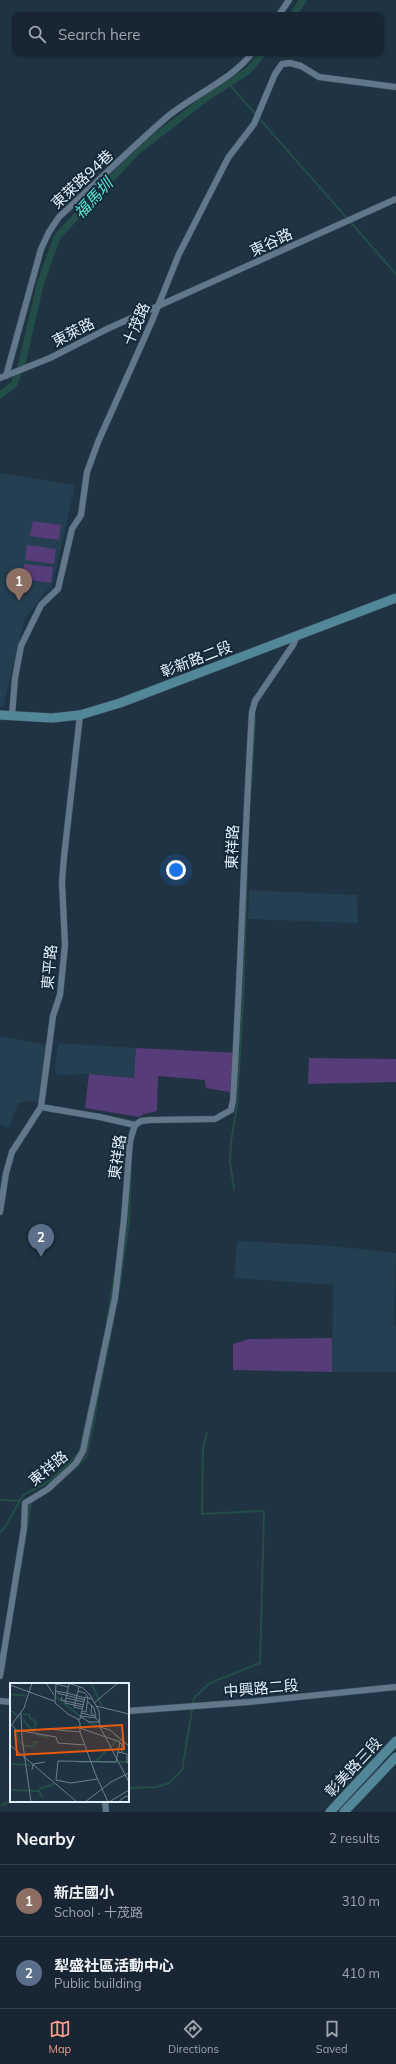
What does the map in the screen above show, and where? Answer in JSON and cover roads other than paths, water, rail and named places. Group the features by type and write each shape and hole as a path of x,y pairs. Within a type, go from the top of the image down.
{"street":[{"path":"281,12 290,0"},
{"name":"東萊路94巷","path":"3,377 41,249 49,232 59,217 167,117 197,94 229,74 250,56"},
{"name":"十茂路","path":"12,716 15,678 21,646 41,605 58,589 72,528 81,515 87,472 179,254 228,158 254,124 275,74 282,64 290,63 301,66 319,77 396,87"},
{"name":"東谷路","path":"156,308 396,199"},
{"name":"東萊路","path":"3,377 50,358 156,308"},
{"name":"彰新路二段","path":"0,715 52,718 80,715 120,703 396,598"},
{"name":"東祥路","path":"0,1676 24,1528 25,1503 53,1484 76,1463 83,1451 114,1298 124,1219 128,1152 135,1125 141,1121 150,1120 215,1119 223,1116 231,1110 233,1100 241,970 245,829 252,712 255,701 293,645 298,634"},
{"name":"東平路","path":"0,1212 6,1175 12,1152 41,1107 53,1016 60,995 65,945 62,882 80,715"},
{"path":"41,1107 100,1116 135,1125"},
{"name":"中興路二段","path":"129,1712 396,1688"},
{"path":"0,1701 10,1702"},
{"name":"彰美路三段","path":"330,1812 396,1741"},
{"name":"彰美路三段","path":"344,1812 396,1757"},
{"path":"105,1802 106,1812"}],"waterway":[{"name":"福馬圳","path":"295,12 303,0"},
{"name":"福馬圳","path":"0,395 14,384 22,363 40,285 57,237 137,151 210,95 248,71 260,56"},
{"path":"229,84 396,274"},
{"path":"251,786 255,719"},
{"path":"234,1188 230,1163 231,1142 237,1105 243,1001 247,872"},
{"path":"119,1290 129,1220 131,1169"},
{"path":"107,1321 115,1273"},
{"path":"69,1473 86,1457 113,1322"},
{"path":"0,1532 6,1526 23,1495 50,1481 79,1453 91,1400"},
{"path":"129,1788 157,1787 169,1783 182,1770 194,1698 210,1683 260,1663 264,1513 262,1511 202,1514 203,1447 207,1433"},
{"path":"0,1500 20,1501"},
{"path":"19,1576 31,1502"},
{"path":"2,1805 10,1801"}],"place":[{"name":"新庄國小","path":"19,601"},
{"name":"犁盛社區活動中心","path":"41,1257"}]}
